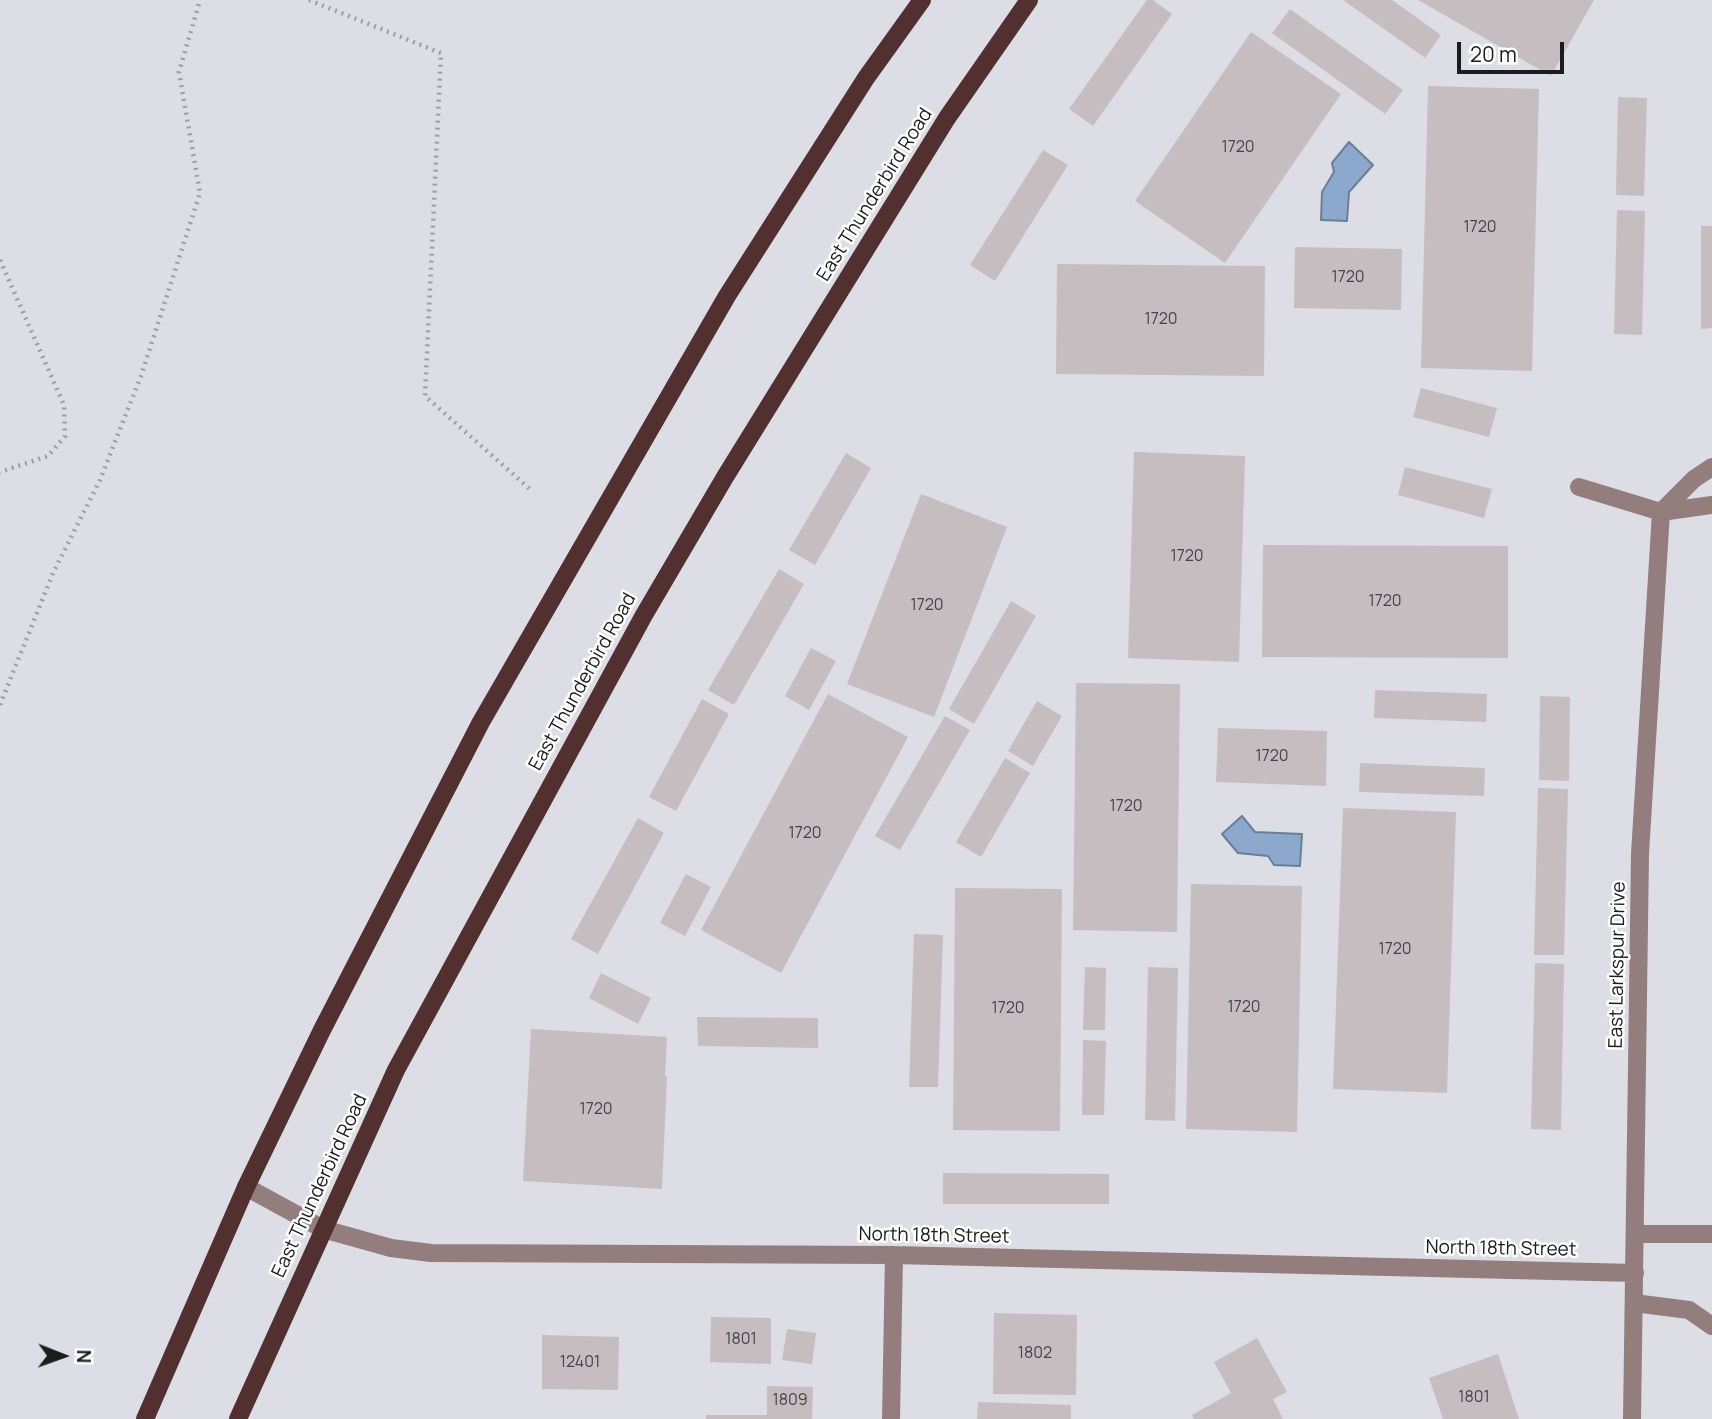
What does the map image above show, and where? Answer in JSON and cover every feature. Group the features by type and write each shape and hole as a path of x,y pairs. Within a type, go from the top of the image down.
{"main road":[{"path":"145,1419 246,1187 322,1030 481,722 727,296 866,78 922,0"},
{"name":"East Thunderbird Road","path":"238,1419 396,1070 644,615 725,477 947,118 1029,0"}],"street":[{"path":"1661,512 1694,479 1712,467"},
{"path":"1579,487 1661,512 1712,505"},
{"name":"East Larkspur Drive","path":"1632,1419 1640,854 1661,512"},
{"name":"North 18th Street","path":"246,1187 323,1229 391,1248 431,1253 894,1255 1635,1273"},
{"path":"1635,1234 1712,1234"},
{"path":"891,1419 894,1255"},
{"path":"1634,1303 1689,1310 1712,1326"}],"path":[{"path":"0,705 53,573 100,480 141,376 200,193 179,72 200,0"},
{"path":"309,0 441,53 425,396 532,491"},
{"path":"0,260 64,405 65,436 48,456 0,472"}],"water":[{"path":"1349,142 1373,165 1349,192 1347,221 1321,220 1322,192 1334,172 1332,163"},
{"path":"1242,816 1255,832 1302,834 1300,866 1274,865 1268,856 1238,853 1222,834"}],"building":[{"path":"1147,0 1153,0 1172,14 1093,126 1069,109"},
{"path":"1343,0 1392,0 1441,35 1425,58"},
{"path":"1418,0 1594,0 1551,76"},
{"path":"1290,9 1403,90 1385,114 1272,33"},
{"path":"1251,32 1341,94 1225,263 1135,201"},
{"path":"1428,86 1539,89 1532,371 1421,368"},
{"path":"1618,97 1647,98 1644,196 1616,195"},
{"path":"1043,150 1068,165 995,281 970,265"},
{"path":"1617,210 1645,211 1642,335 1614,334"},
{"path":"1701,226 1712,226 1712,328 1701,329"},
{"path":"1295,247 1402,249 1401,310 1294,308"},
{"path":"1057,264 1265,266 1264,376 1056,374"},
{"path":"1421,388 1497,408 1489,437 1413,417"},
{"path":"1134,452 1245,456 1239,662 1128,658"},
{"path":"846,453 871,468 815,565 789,550"},
{"path":"1405,467 1492,489 1484,518 1398,495"},
{"path":"921,494 1007,527 934,717 847,684"},
{"path":"1263,545 1508,546 1508,658 1262,657"},
{"path":"779,569 804,584 734,705 708,690"},
{"path":"1011,601 1036,616 974,724 949,709"},
{"path":"811,648 836,661 809,710 785,696"},
{"path":"1076,683 1180,684 1177,932 1073,930"},
{"path":"1375,690 1487,694 1486,722 1374,718"},
{"path":"828,694 908,737 781,973 701,930"},
{"path":"1540,696 1570,697 1569,781 1539,780"},
{"path":"702,699 729,714 676,811 649,797"},
{"path":"1037,701 1062,716 1033,766 1008,751"},
{"path":"945,716 970,730 900,850 875,836"},
{"path":"1218,728 1327,731 1326,786 1216,782"},
{"path":"1005,758 1030,773 981,857 956,842"},
{"path":"1360,763 1485,768 1484,796 1359,792"},
{"path":"1538,788 1568,789 1564,955 1534,955"},
{"path":"1343,808 1456,812 1447,1093 1333,1089"},
{"path":"638,818 664,833 598,954 571,939"},
{"path":"686,874 711,887 685,936 660,923"},
{"path":"1191,884 1302,886 1297,1132 1186,1129"},
{"path":"955,888 1062,889 1060,1131 953,1130"},
{"path":"914,934 943,935 938,1087 909,1087"},
{"path":"1535,963 1564,964 1561,1130 1531,1129"},
{"path":"1085,967 1106,968 1105,1030 1083,1030"},
{"path":"1148,967 1178,968 1175,1121 1145,1120"},
{"path":"601,973 651,998 638,1024 589,998"},
{"path":"697,1017 818,1018 818,1048 698,1046"},
{"path":"531,1029 667,1037 662,1189 523,1181"},
{"path":"1083,1040 1106,1041 1104,1115 1082,1115"},
{"path":"943,1173 1109,1174 1109,1204 943,1204"},
{"path":"994,1313 1077,1315 1076,1395 993,1394"},
{"path":"711,1317 771,1318 771,1364 710,1362"},
{"path":"787,1329 816,1333 812,1364 782,1360"},
{"path":"542,1335 619,1337 618,1390 542,1389"},
{"path":"1257,1338 1287,1392 1273,1399 1283,1419 1194,1419 1192,1415 1231,1393 1214,1362"},
{"path":"1498,1354 1519,1419 1443,1419 1429,1378"},
{"path":"767,1386 813,1387 812,1419 706,1419 706,1415 767,1415"},
{"path":"978,1402 1071,1405 1071,1419 977,1419"}]}
